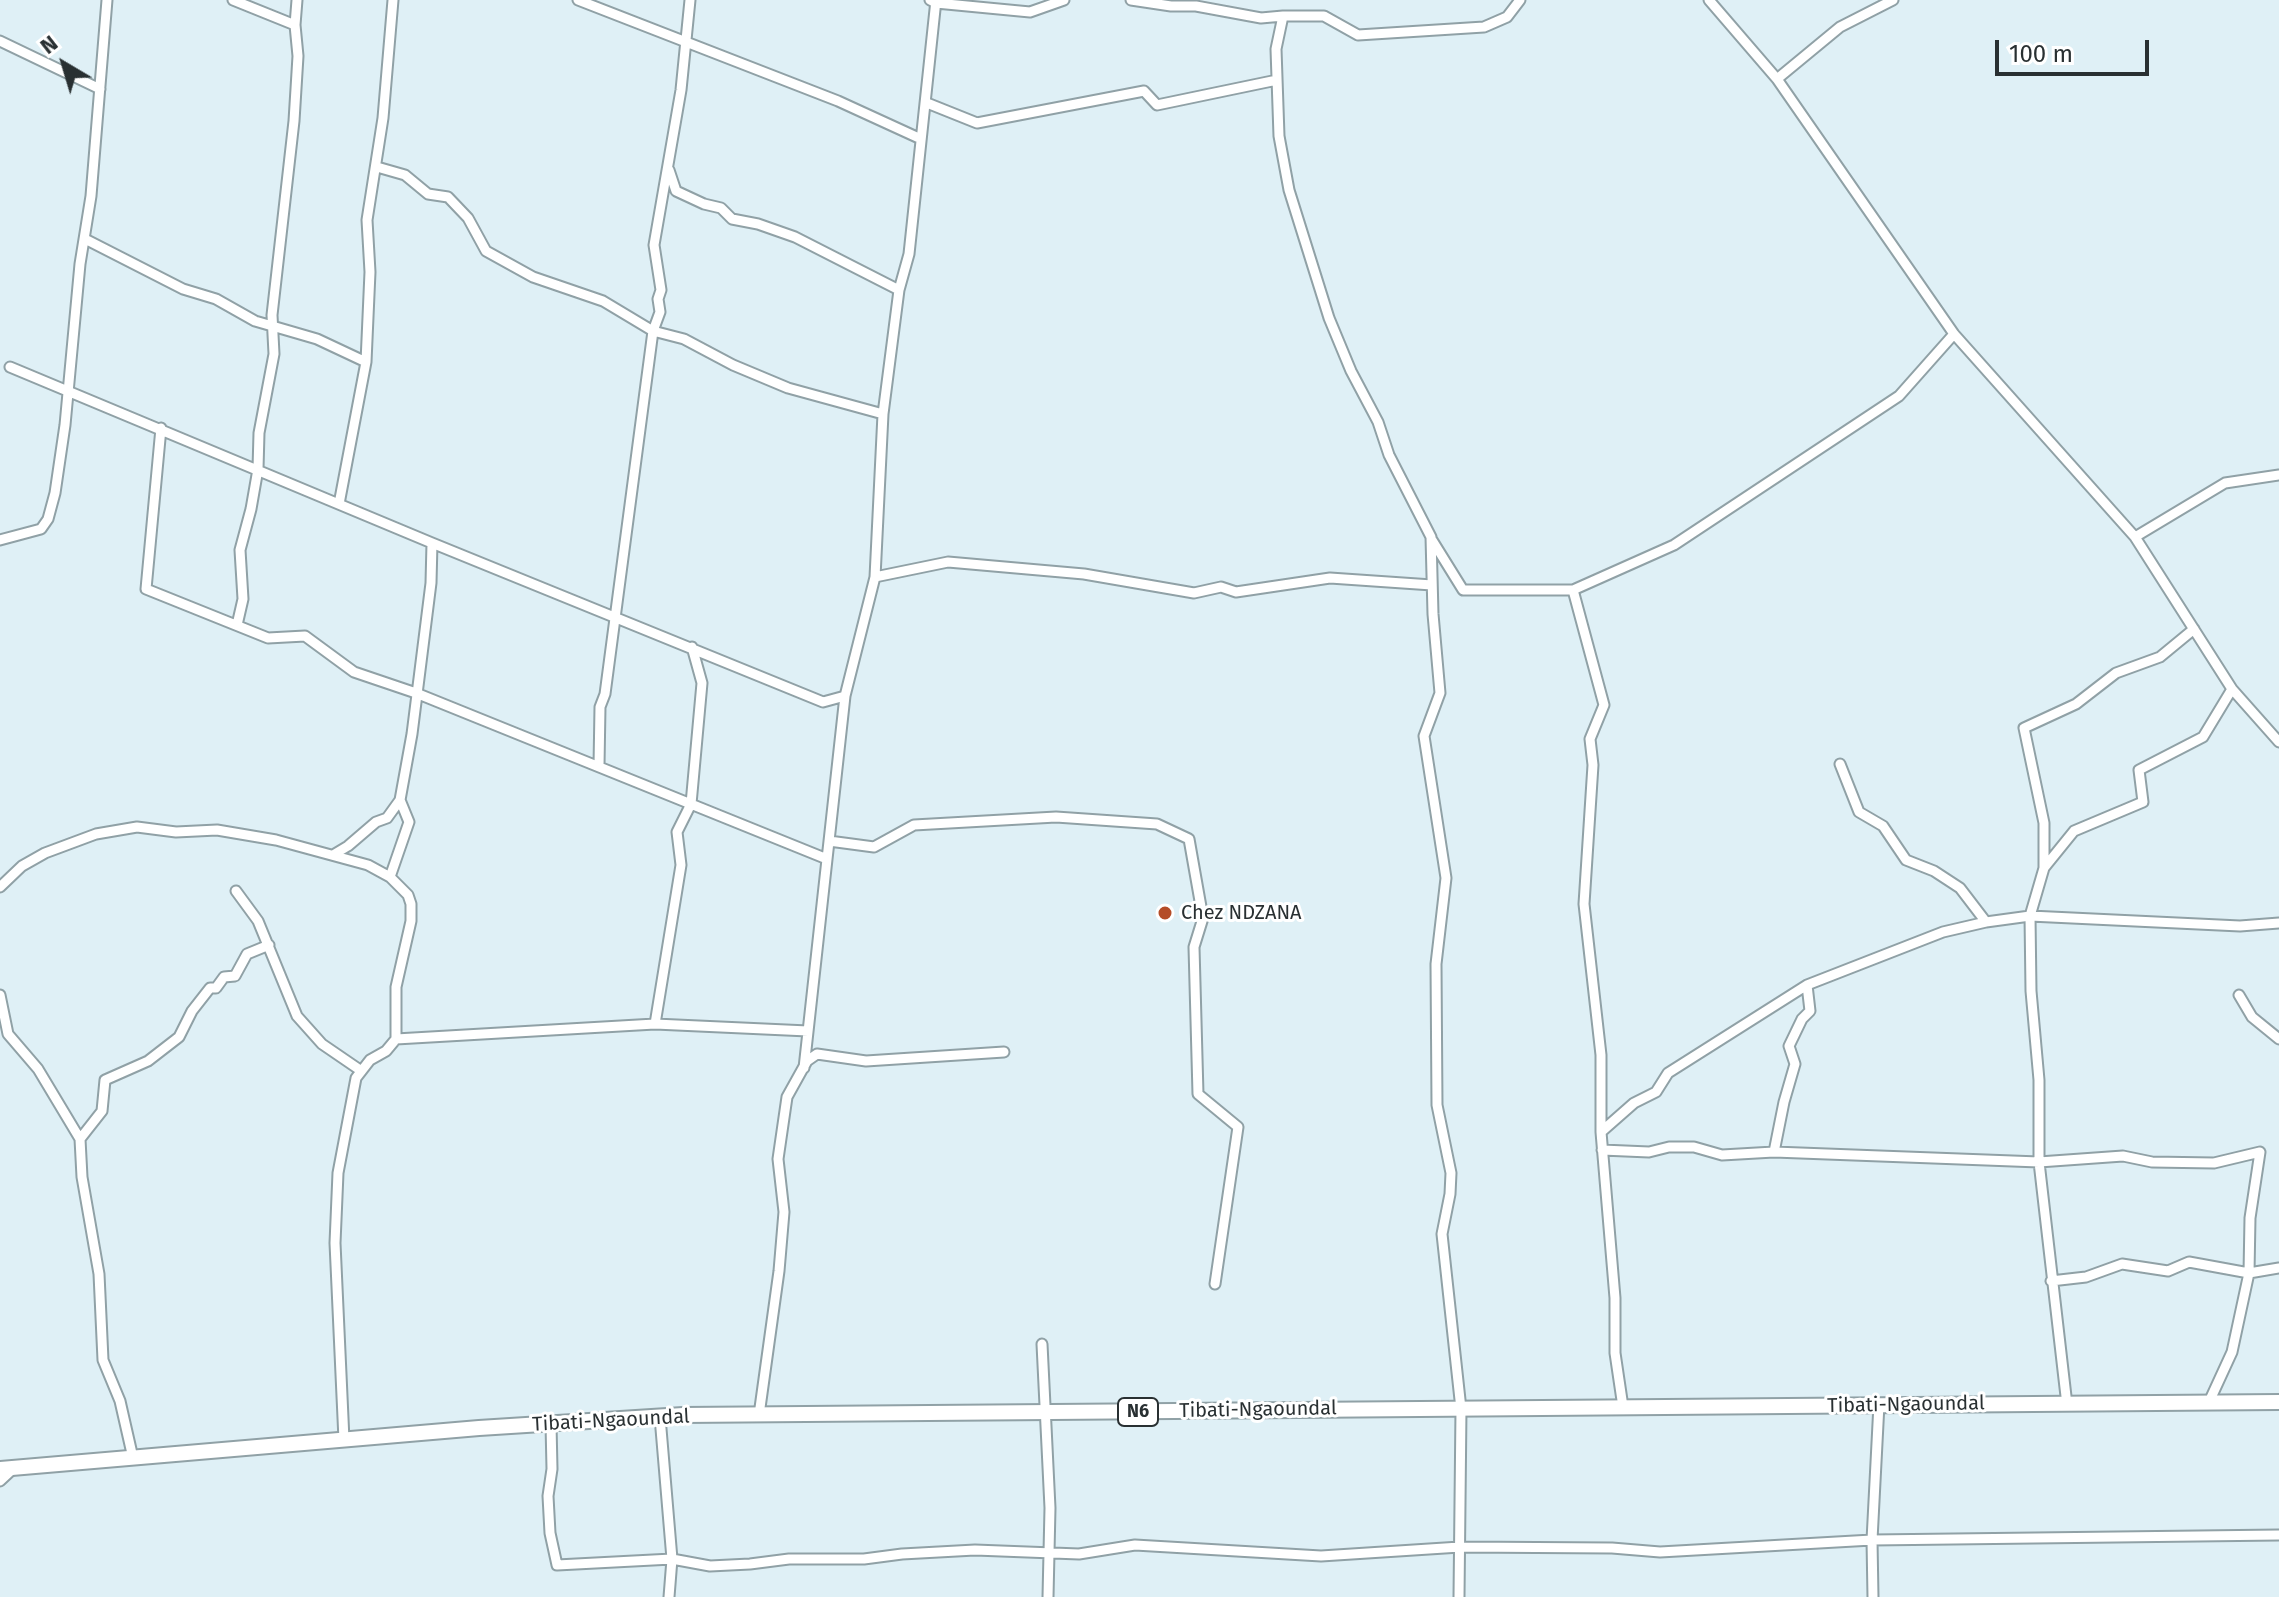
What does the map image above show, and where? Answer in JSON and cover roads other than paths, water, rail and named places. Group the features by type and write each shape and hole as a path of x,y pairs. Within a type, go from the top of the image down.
{"highway":[{"name":"Tibati-Ngaoundal","path":"7,1469 660,1417 2279,1402"}],"street":[{"path":"0,540 41,529 48,519 57,480 85,239 107,0"},
{"path":"233,0 295,25"},
{"path":"237,625 243,599 240,550 258,469 259,433 274,354 279,243 294,121 297,0"},
{"path":"339,504 366,362 370,272 367,220 377,167 393,0"},
{"path":"578,0 838,101 921,139"},
{"path":"599,766 600,707 605,694 616,617 653,331 660,312 658,299 661,290 654,245 681,90 690,0"},
{"path":"804,1068 845,696 875,577 883,414 899,290 909,254 927,103 934,1 1030,12 1064,0"},
{"path":"1131,0 1196,6 1261,18 1324,16 1358,35 1430,28 1484,27 1507,17 1520,0"},
{"path":"1709,0 1777,79 1954,334 2135,537 2232,689 2279,742"},
{"path":"1777,79 1840,27 1893,0"},
{"path":"1283,16 1276,49 1279,136 1289,190 1329,318 1351,371 1378,422 1389,455 1431,537 1463,590 1573,590 1674,545 1899,396 1954,334"},
{"path":"0,41 100,89"},
{"path":"927,103 977,123 1144,91 1157,105 1277,80"},
{"path":"377,167 405,175 428,194 448,197 468,218 486,251 533,277 603,301 653,331 684,339 733,365 788,388 883,414"},
{"path":"668,168 676,191 721,208 732,219 795,237 899,290"},
{"path":"85,239 183,289 216,299 255,321 317,339 366,362"},
{"path":"10,367 823,702 845,696"},
{"path":"161,428 146,589 268,638 305,636 354,672 416,693 827,859"},
{"path":"2135,537 2225,483 2279,475"},
{"path":"1431,537 1440,693 1424,736 1446,878 1436,964 1437,1098 1451,1173 1450,1194 1442,1225 1442,1246 1461,1409 1459,1597"},
{"path":"333,855 376,822 387,818 400,800 431,583 432,543"},
{"path":"875,577 948,562 1084,574 1194,593 1221,587 1236,592 1330,578 1432,585"},
{"path":"1573,590 1604,705 1590,739 1593,765 1584,904 1601,1055 1602,1150 1615,1298 1615,1353 1623,1407"},
{"path":"2067,1405 2039,1162 2039,1080 2031,991 2030,916 2044,868 2044,823 2024,728 2076,704 2116,673 2160,657 2194,629"},
{"path":"655,1024 681,865 677,832 691,804 702,683 692,647"},
{"path":"2044,868 2074,831 2143,802 2139,770 2203,737 2232,689"},
{"path":"1840,764 1859,812 1883,826 1906,860 1934,871 1960,888 1986,922"},
{"path":"390,877 409,822 400,800"},
{"path":"829,841 874,847 914,825 1056,817 1157,824 1189,839 1203,918 1194,947 1198,1094 1238,1127 1215,1284"},
{"path":"0,887 22,866 45,853 96,834 137,827 176,832 217,830 276,840 368,865 403,888 411,904 408,942 396,987 396,1039 386,1051 360,1070 352,1090 335,1203 344,1440"},
{"path":"236,891 258,921 297,1016 322,1044 360,1070"},
{"path":"1601,1132 1634,1103 1656,1092 1668,1073 1807,985 1943,932 2030,916 2240,926 2279,923"},
{"path":"80,1139 102,1111 105,1080 148,1061 179,1037 192,1011 210,988 216,988 224,977 235,976 247,954 269,945"},
{"path":"1774,1152 1795,1064 1789,1046 1802,1019 1810,1011 1807,985"},
{"path":"0,995 11,1040 38,1069 80,1139 82,1177 99,1274 103,1360 120,1401 133,1458"},
{"path":"2239,995 2252,1017 2279,1039"},
{"path":"396,1039 655,1024 808,1031"},
{"path":"759,1415 781,1256 784,1212 778,1159 787,1097 807,1061 817,1054 866,1061 1004,1052"},
{"path":"1602,1150 1649,1152 1669,1147 1694,1147 1722,1155 1774,1152 2039,1162 2123,1156 2152,1162 2214,1163 2260,1152 2250,1218 2249,1273 2232,1352 2209,1402"},
{"path":"2051,1281 2086,1277 2122,1264 2168,1271 2189,1262 2249,1273 2279,1268"},
{"path":"1042,1344 1050,1553 1048,1597"},
{"path":"1873,1597 1872,1540 1879,1404"},
{"path":"660,1417 672,1559 669,1597"},
{"path":"551,1424 552,1469 548,1496 550,1533 557,1565 672,1559 727,1566 789,1559 864,1559 975,1550 1089,1553 1143,1545 1332,1556 1460,1547 1612,1548 1660,1552 1872,1540 2279,1535"},
{"path":"0,1481 7,1469"}],"place":[{"name":"Chez NDZANA","path":"1165,913"}]}
